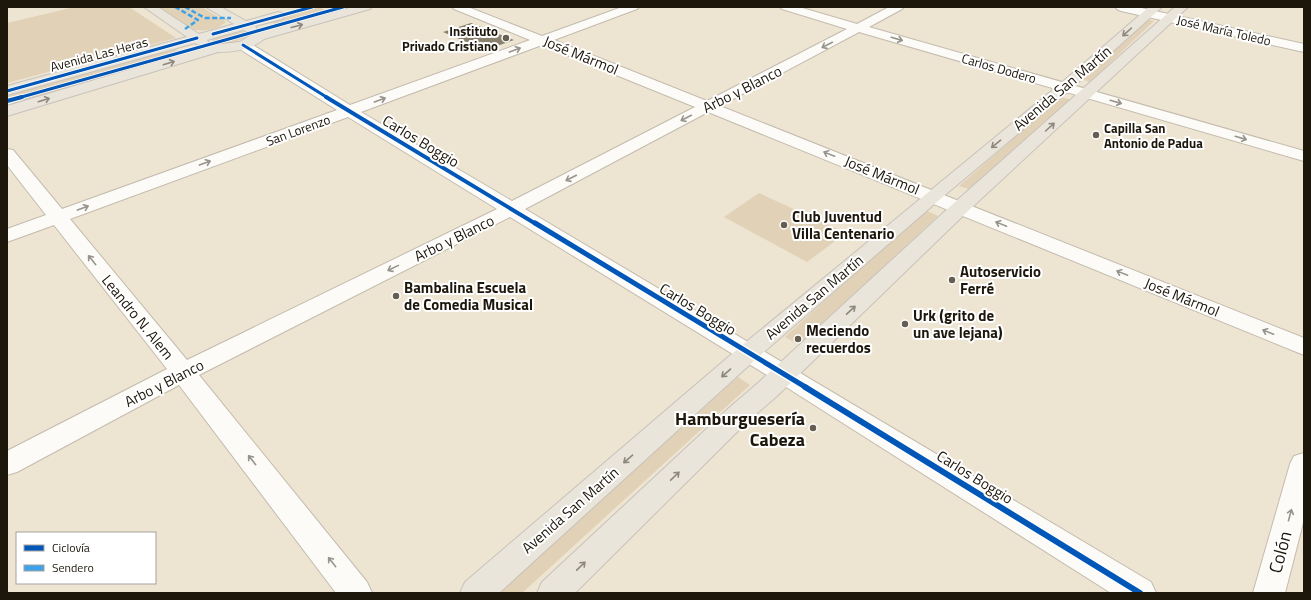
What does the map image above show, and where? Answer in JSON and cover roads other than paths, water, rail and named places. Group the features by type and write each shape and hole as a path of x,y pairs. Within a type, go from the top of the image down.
{"main road":[{"path":"150,7 208,47 217,48"},
{"path":"212,7 247,34"},
{"name":"Avenida Las Heras","path":"7,111 217,48 312,7"},
{"name":"Avenida Las Heras","path":"7,91 200,41 213,34 247,34 358,8"},
{"name":"Avenida San Martín","path":"476,593 748,353 933,196 1065,87 1164,11"},
{"name":"Avenida San Martín","path":"553,593 739,414 784,374 961,207 1087,94 1164,11"}],"street":[{"name":"José Mármol","path":"458,7 961,207 1304,347"},
{"name":"San Lorenzo","path":"7,236 633,7"},
{"name":"Carlos Dodero","path":"786,7 1304,156"},
{"name":"Arbo y Blanco","path":"7,464 183,372 511,209 898,7"},
{"name":"José María Toledo","path":"1121,7 1164,11 1304,48"},
{"name":"Carlos Boggio","path":"247,34 349,111 784,374 1140,593"},
{"name":"Leandro N. Alem","path":"7,154 57,218 183,372 356,593"},
{"name":"Colón","path":"1268,593 1304,464"}],"place":[{"name":"Instituto Privado Cristiano","path":"506,38"},
{"name":"Capilla San Antonio de Padua","path":"1096,135"},
{"name":"Club Juventud Villa Centenario","path":"784,225"},
{"name":"Autoservicio Ferré","path":"952,280"},
{"name":"Bambalina Escuela de Comedia Musical","path":"396,296"},
{"name":"Urk (grito de un ave lejana)","path":"905,324"},
{"name":"Meciendo recuerdos","path":"798,339"},
{"name":"Hamburguesería Cabeza","path":"813,428"}]}
